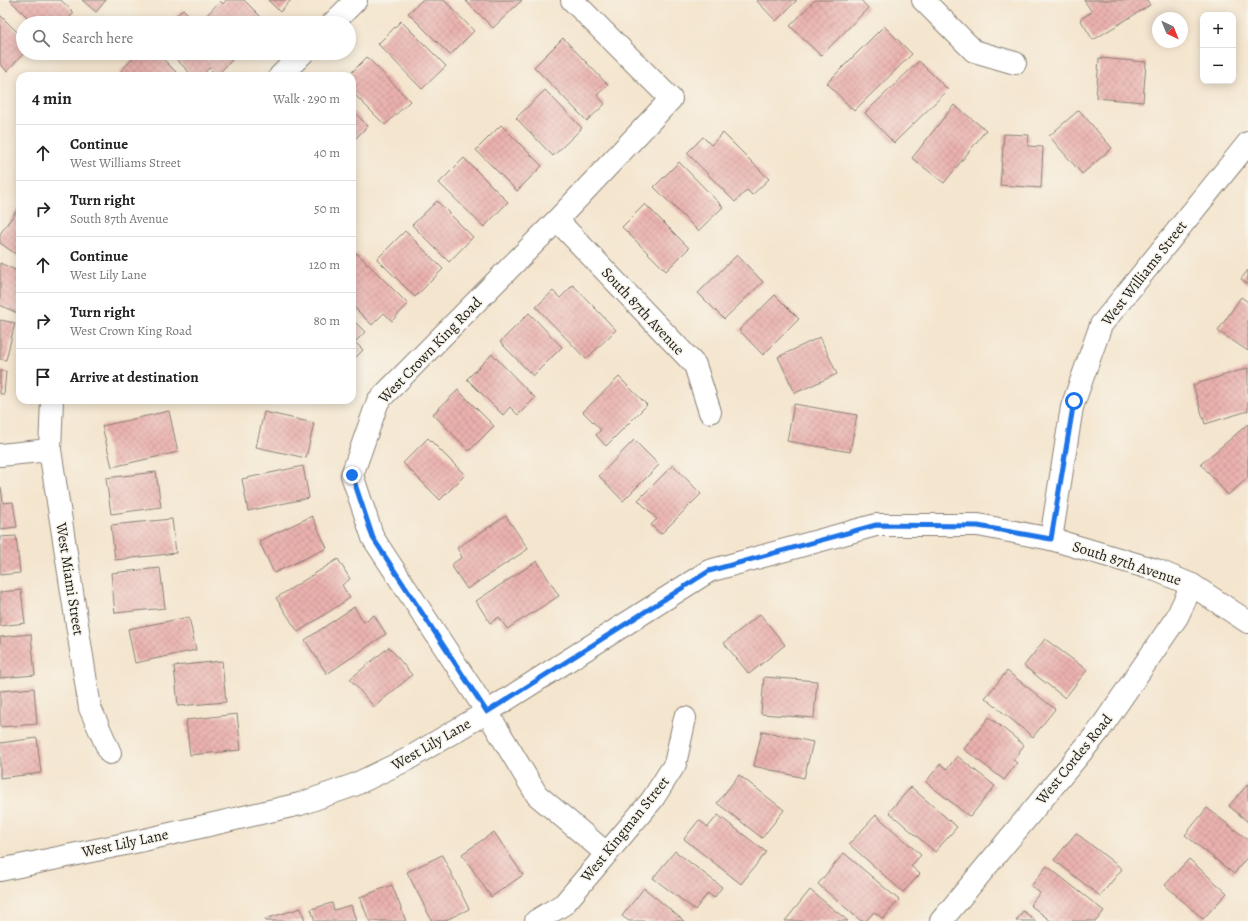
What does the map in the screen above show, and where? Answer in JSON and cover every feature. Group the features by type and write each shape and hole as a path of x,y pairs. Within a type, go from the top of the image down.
{"street":[{"path":"340,16 356,0"},
{"name":"West Crown King Road","path":"572,0 671,99 557,220 378,401 352,475 373,538 487,712 537,795 606,853"},
{"path":"923,0 974,50 1015,63"},
{"path":"284,72 296,60"},
{"name":"West Williams Street","path":"1051,539 1072,407 1101,326 1248,143"},
{"name":"South 87th Avenue","path":"557,220 695,365 710,412"},
{"name":"West Miami Street","path":"52,404 50,450 90,708 110,753"},
{"path":"0,455 50,450"},
{"name":"South 87th Avenue","path":"876,525 978,526 1051,539 1156,570 1192,585 1248,622"},
{"name":"West Lily Lane","path":"0,870 129,843 300,804 354,785 406,760 487,712 709,571 876,525"},
{"name":"West Cordes Road","path":"941,921 1098,732 1177,617 1192,585"},
{"name":"West Kingman Street","path":"536,921 564,904 652,800 675,764 685,718"}],"building":[{"path":"10,0 61,0 74,13 71,16 26,16"},
{"path":"82,0 106,0 96,12"},
{"path":"226,0 244,0 260,16 206,16 220,1 223,4"},
{"path":"268,0 291,0 280,12"},
{"path":"422,0 444,0 474,31 450,55 408,13"},
{"path":"465,0 522,0 493,28"},
{"path":"756,0 797,0 776,21"},
{"path":"815,0 861,0 868,8 821,56 790,26"},
{"path":"1084,0 1147,0 1150,5 1093,40 1080,19 1092,12"},
{"path":"183,9 190,16 176,16"},
{"path":"0,15 16,31 16,60 17,60 7,71 0,64"},
{"path":"401,21 446,66 422,89 378,44"},
{"path":"884,26 912,54 854,111 827,83"},
{"path":"563,38 608,85 597,95 605,104 587,121 534,67"},
{"path":"367,57 410,101 385,125 356,96 356,72 352,72"},
{"path":"1099,58 1146,62 1143,102 1096,98"},
{"path":"131,60 164,60 176,72 120,72"},
{"path":"177,60 232,60 220,72 214,72 209,68 205,72 189,72"},
{"path":"919,61 948,90 894,143 865,113"},
{"path":"545,90 582,128 553,156 516,118"},
{"path":"954,105 986,130 944,183 912,158"},
{"path":"1079,110 1112,148 1082,174 1049,136"},
{"path":"356,114 368,126 356,138"},
{"path":"501,125 542,166 517,191 476,150"},
{"path":"723,133 769,179 752,195 747,190 735,202 687,153 703,137 711,145"},
{"path":"1004,134 1029,135 1028,146 1043,147 1041,188 1000,185"},
{"path":"464,158 508,202 484,227 439,183"},
{"path":"679,162 723,207 698,231 654,187"},
{"path":"437,201 473,237 449,262 412,225"},
{"path":"645,204 689,248 666,271 622,227"},
{"path":"16,212 16,254 0,243 0,234"},
{"path":"405,231 443,269 415,297 377,259"},
{"path":"357,253 408,304 392,321 384,313 372,325 356,309"},
{"path":"737,255 763,282 724,319 698,293"},
{"path":"0,263 16,270 16,313 0,305"},
{"path":"1248,270 1248,285 1241,279"},
{"path":"573,285 616,330 586,359 536,307 553,291 560,298"},
{"path":"775,295 799,319 763,355 739,330"},
{"path":"1241,297 1248,302 1248,351 1218,331"},
{"path":"529,313 562,347 533,376 500,342"},
{"path":"0,320 15,323 6,360 0,359"},
{"path":"356,323 365,332 356,341"},
{"path":"820,337 837,374 795,393 778,357"},
{"path":"356,343 363,350 356,357"},
{"path":"492,354 535,398 518,415 510,407 503,415 467,379"},
{"path":"1248,368 1248,411 1205,424 1193,385"},
{"path":"0,371 6,371 4,394 0,394"},
{"path":"619,377 647,405 606,446 596,435 601,430 583,412"},
{"path":"458,390 494,426 469,451 433,414"},
{"path":"794,404 857,415 850,452 787,441"},
{"path":"169,411 178,452 112,467 102,426"},
{"path":"264,412 314,423 306,458 256,447"},
{"path":"1248,424 1248,478 1228,495 1201,464"},
{"path":"428,438 465,475 440,500 403,463"},
{"path":"634,440 659,465 623,501 599,476"},
{"path":"673,465 701,494 661,534 651,525 657,519 638,500"},
{"path":"303,466 309,498 248,511 242,479"},
{"path":"156,472 161,507 111,514 106,478"},
{"path":"0,487 3,503 13,502 17,527 0,529"},
{"path":"312,516 327,548 274,573 259,541"},
{"path":"506,516 528,549 467,589 451,565 462,557 457,548"},
{"path":"172,519 176,553 115,560 111,525"},
{"path":"16,536 20,573 0,575 0,537"},
{"path":"338,559 350,579 342,585 350,598 298,632 276,598"},
{"path":"537,561 559,596 507,629 499,617 490,623 476,601"},
{"path":"160,568 165,608 115,613 111,573"},
{"path":"21,590 25,623 0,626 0,592"},
{"path":"354,607 364,622 374,615 386,634 327,674 305,640"},
{"path":"760,614 785,645 749,674 724,643"},
{"path":"189,617 196,650 135,663 128,629"},
{"path":"31,634 35,675 0,678 0,637"},
{"path":"1045,639 1087,670 1065,698 1024,666"},
{"path":"389,647 412,675 374,707 350,679"},
{"path":"222,661 226,702 178,706 174,666"},
{"path":"1007,671 1055,709 1033,737 985,698"},
{"path":"764,677 817,681 814,718 761,714"},
{"path":"34,688 37,724 0,727 0,691"},
{"path":"237,714 241,750 190,755 186,720"},
{"path":"989,717 1024,745 1013,760 1017,763 1004,780 964,749"},
{"path":"762,731 813,742 804,778 754,766"},
{"path":"37,738 41,773 0,778 0,743"},
{"path":"957,756 995,786 970,817 926,782 940,764 947,769"},
{"path":"739,775 784,810 762,838 717,803"},
{"path":"1248,784 1248,822 1229,806"},
{"path":"911,787 957,827 935,852 889,812"},
{"path":"1207,808 1248,840 1248,856 1234,874 1185,835"},
{"path":"718,815 766,852 741,884 684,839 699,820 708,827"},
{"path":"876,815 921,855 911,866 920,874 903,892 849,844"},
{"path":"494,832 523,875 491,897 462,854"},
{"path":"1076,833 1122,869 1100,896 1054,860"},
{"path":"675,851 722,887 714,898 708,893 695,910 653,878"},
{"path":"844,853 899,900 883,919 874,912 866,921 861,921 818,884"},
{"path":"442,855 469,909 444,921 432,921 407,872"},
{"path":"1189,859 1227,893 1203,919 1165,885"},
{"path":"1047,866 1104,911 1096,921 1051,921 1030,905 1040,893 1031,886"},
{"path":"392,885 406,921 369,921 360,897"},
{"path":"644,888 684,921 629,921 622,916"},
{"path":"810,890 848,921 785,921"},
{"path":"332,903 334,910 351,905 356,921 315,921 311,909"},
{"path":"301,908 305,921 266,921 265,919"},
{"path":"1023,911 1036,921 1016,921"}],"route":[{"path":"352,475 373,538 487,712 709,571 876,525 978,526 1051,539 1074,401"}]}
